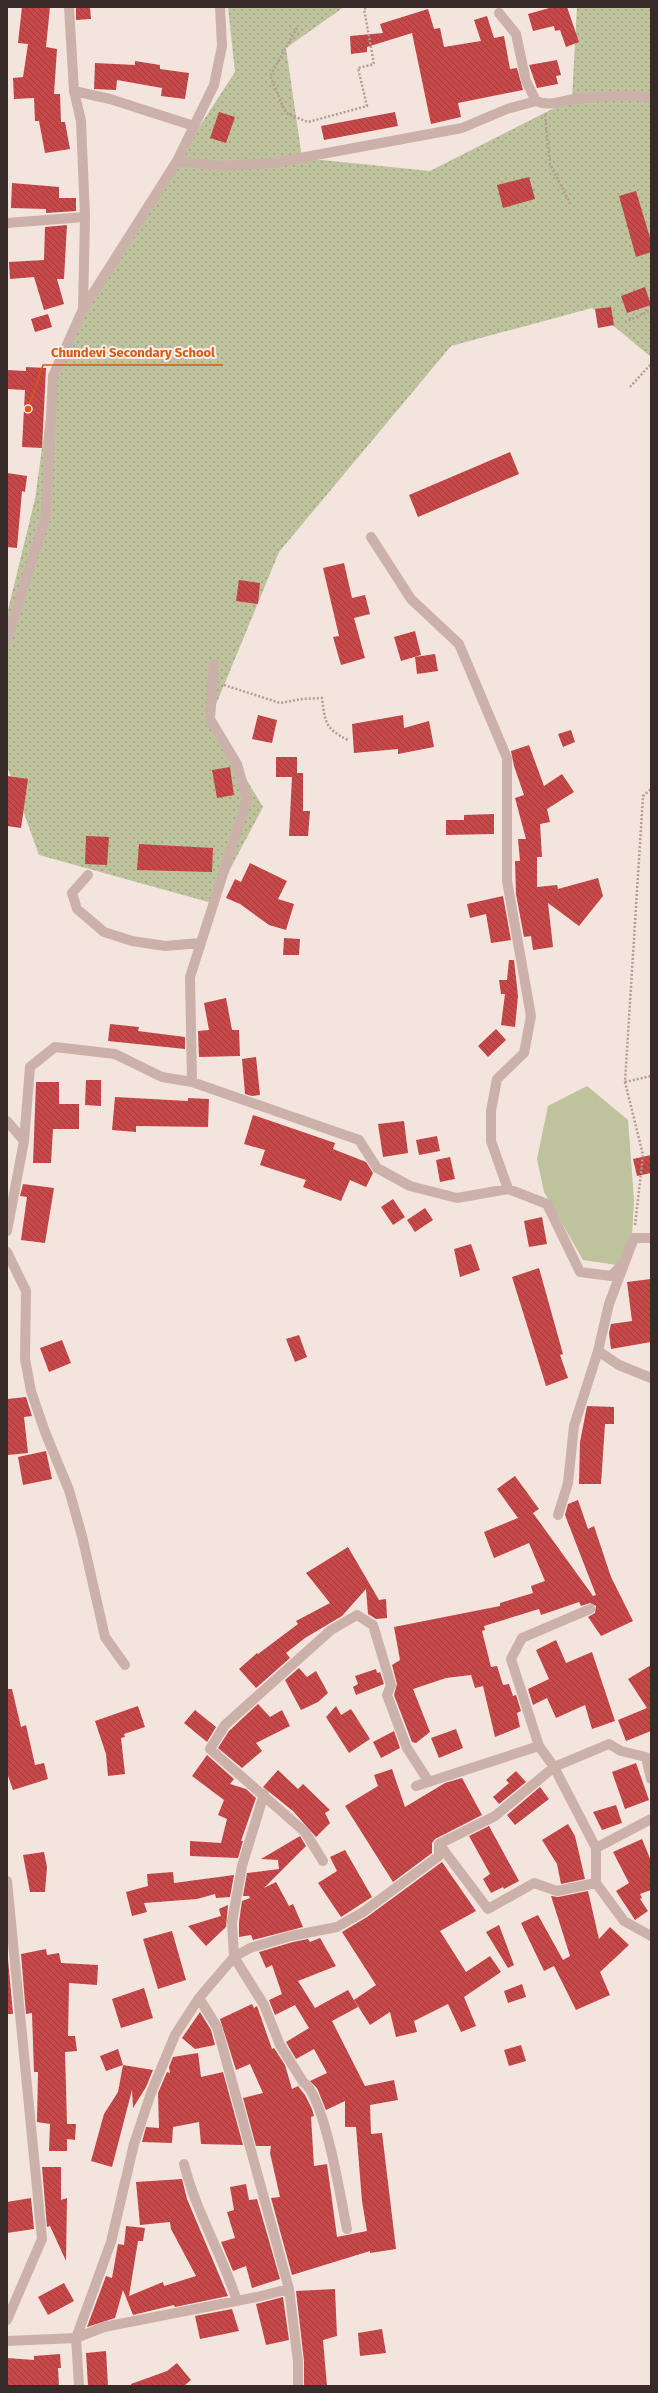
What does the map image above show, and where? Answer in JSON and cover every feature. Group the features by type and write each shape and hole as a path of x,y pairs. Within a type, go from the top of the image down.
{"street":[{"path":"69,7 74,91 81,121 85,217 83,309"},
{"path":"7,640 46,516 53,376 83,309 177,161 214,85 222,46 220,7"},
{"path":"499,13 516,34 526,81 536,101"},
{"path":"74,91 110,99 194,126"},
{"path":"177,161 221,166 273,163 462,128 507,109 536,101 547,105 572,100 635,95 651,98"},
{"path":"7,223 85,217"},
{"path":"371,537 411,599 459,644 507,758 507,881 531,1016 524,1053 497,1079 491,1111 491,1141 508,1189"},
{"path":"192,1082 190,977 247,799 237,764 210,719 214,664"},
{"path":"88,875 72,893 77,909 104,932 132,941 165,946 200,943"},
{"path":"7,1231 24,1141 30,1067 55,1047 115,1054 162,1077 192,1082 358,1140 377,1168 410,1186 457,1198 508,1189 547,1204 580,1272 612,1276 624,1263 634,1238"},
{"path":"7,1121 24,1141"},
{"path":"634,1238 651,1238"},
{"path":"558,1515 568,1482 574,1426 598,1351 609,1304 634,1238"},
{"path":"7,1252 26,1292 25,1359 31,1392 45,1432 69,1490 82,1536 105,1637 125,1665"},
{"path":"598,1351 619,1365 651,1378"},
{"path":"590,1609 522,1638 511,1659 538,1746 554,1766 596,1848 596,1883 624,1921 651,1936"},
{"path":"323,1861 306,1832 264,1794 210,1749 225,1726 331,1630 357,1616 373,1626 390,1685 387,1695 407,1748 429,1782"},
{"path":"439,1844 495,1816 554,1766 609,1744 621,1751 646,1757 651,1779"},
{"path":"416,1786 538,1746"},
{"path":"264,1794 242,1866 232,1922 234,1957 264,2005 280,2045 303,2082 308,2085 317,2104 340,2186 347,2229"},
{"path":"596,1848 651,1819"},
{"path":"439,1844 488,1909 534,1883 557,1891 596,1883"},
{"path":"79,2386 76,2338 111,2242 134,2144 150,2093 175,2035 199,1998 234,1957 250,1948 291,1936 338,1926 375,1903 440,1856 439,1844"},
{"path":"7,1882 42,2239 7,2320"},
{"path":"199,1998 217,2027 289,2288 298,2362 298,2386"},
{"path":"184,2164 190,2189 228,2273 237,2301"},
{"path":"7,2341 76,2338 104,2327 237,2301 289,2288"}],"path":[{"path":"297,28 270,76 286,113 308,122 367,106 358,68 374,64 364,9 368,7"},
{"path":"547,105 544,121 550,164 571,205"},
{"path":"625,322 651,310"},
{"path":"630,387 651,364"},
{"path":"212,683 236,687 264,699 280,703 302,699 322,698 325,721 333,732 348,740"},
{"path":"634,1238 643,1154 625,1082 643,796 651,789"},
{"path":"625,1082 651,1076"}],"green space":[{"path":"228,7 344,7 286,48 302,158 430,171 572,99 577,7 651,7 651,357 592,308 451,346 279,552 210,719 263,807 212,903 39,855 7,766 7,614 35,499 54,361 177,161 235,72"},
{"path":"587,1086 628,1120 634,1200 631,1255 617,1265 583,1260 544,1192 537,1159 548,1106"}],"building":[{"path":"22,7 50,7 46,47 57,49 54,94 60,94 61,122 65,122 70,149 45,153 39,121 35,121 34,98 14,99 13,78 23,77 28,44 18,43"},
{"path":"76,7 90,7 91,19 76,20"},
{"path":"553,7 567,7 579,42 566,47 560,30 555,31 554,26 533,31 528,14"},
{"path":"428,9 434,29 440,28 444,47 481,41 474,20 487,16 494,38 504,36 510,69 517,68 523,90 458,103 461,117 431,124 412,33 367,47 367,52 351,54 350,36 383,33 380,24"},
{"path":"557,60 561,75 556,76 558,84 537,88 529,65"},
{"path":"135,61 160,65 160,69 189,73 185,99 161,96 162,88 117,80 116,90 94,89 95,63 135,65"},
{"path":"219,112 235,117 226,143 210,138"},
{"path":"395,112 398,126 324,140 321,126"},
{"path":"529,177 535,199 503,208 497,185"},
{"path":"12,183 59,187 59,198 76,198 76,211 46,213 46,209 11,208"},
{"path":"636,191 651,241 651,252 636,257 619,196"},
{"path":"67,225 64,279 57,279 64,304 44,310 34,277 10,279 9,262 44,260 45,227"},
{"path":"645,287 651,305 627,313 621,296"},
{"path":"611,307 614,325 598,328 595,309"},
{"path":"48,314 52,327 35,332 31,319"},
{"path":"26,367 46,368 42,448 22,447 25,390 7,389 7,370 26,371"},
{"path":"510,452 519,474 418,517 409,495"},
{"path":"7,473 27,476 25,492 22,491 17,548 7,547"},
{"path":"344,563 352,598 365,595 370,614 354,618 365,658 341,665 333,637 339,636 323,568"},
{"path":"239,580 260,583 258,604 236,601"},
{"path":"415,631 421,655 401,661 394,637"},
{"path":"435,654 438,671 417,674 415,657"},
{"path":"258,715 277,720 272,743 252,739"},
{"path":"403,715 404,728 429,721 434,747 398,754 398,749 354,753 352,724"},
{"path":"571,730 575,742 563,747 558,734"},
{"path":"529,745 544,786 562,774 574,792 547,809 550,822 540,824 542,857 537,857 537,887 557,885 558,889 598,878 603,896 579,926 548,903 553,947 533,950 531,936 524,937 516,894 515,861 520,861 518,839 526,839 515,798 524,795 514,766 511,751"},
{"path":"276,757 297,757 297,773 303,773 303,811 310,811 308,836 289,836 292,777 276,777"},
{"path":"230,767 234,795 217,798 212,770"},
{"path":"7,776 28,779 21,828 7,826"},
{"path":"494,814 494,834 446,835 446,820 464,820 464,815"},
{"path":"86,836 109,837 107,865 85,864"},
{"path":"139,844 213,848 212,872 137,870"},
{"path":"250,863 287,881 278,899 294,904 286,930 269,925 240,904 226,898 235,879 241,882"},
{"path":"503,896 511,940 491,943 486,914 470,918 467,904"},
{"path":"284,938 300,939 299,955 283,955"},
{"path":"509,960 514,960 518,996 515,1027 501,1025 505,994 501,994 499,980 507,980"},
{"path":"226,998 232,1030 239,1030 240,1056 199,1057 198,1031 209,1030 204,1003"},
{"path":"110,1024 139,1027 138,1031 185,1037 185,1049 108,1041"},
{"path":"496,1029 506,1040 488,1057 478,1046"},
{"path":"256,1057 260,1095 252,1096 245,1094 242,1059"},
{"path":"86,1080 101,1080 101,1106 85,1105"},
{"path":"36,1082 59,1082 59,1104 79,1104 79,1129 53,1129 51,1163 33,1163"},
{"path":"115,1097 188,1101 188,1098 209,1099 208,1127 136,1126 136,1132 112,1130"},
{"path":"253,1115 335,1143 333,1149 366,1162 373,1173 366,1187 350,1180 341,1201 303,1187 306,1180 260,1165 265,1150 244,1144"},
{"path":"404,1121 408,1153 383,1157 378,1124"},
{"path":"437,1136 440,1151 419,1155 416,1140"},
{"path":"651,1155 651,1173 637,1176 633,1159"},
{"path":"450,1157 455,1179 440,1182 436,1160"},
{"path":"23,1184 54,1188 45,1243 21,1240 27,1197 20,1196"},
{"path":"393,1199 405,1217 393,1225 381,1207"},
{"path":"425,1208 433,1220 415,1232 407,1220"},
{"path":"542,1217 547,1244 529,1247 524,1221"},
{"path":"471,1244 480,1270 460,1277 454,1249"},
{"path":"539,1268 563,1354 560,1355 568,1378 546,1386 512,1277"},
{"path":"651,1279 651,1342 611,1349 609,1333 611,1324 632,1321 627,1282"},
{"path":"299,1335 307,1357 295,1362 286,1339"},
{"path":"62,1340 71,1363 49,1372 40,1348"},
{"path":"26,1397 32,1416 24,1417 28,1453 7,1455 7,1399"},
{"path":"587,1406 614,1407 614,1424 605,1424 601,1484 579,1484 580,1442"},
{"path":"46,1451 52,1479 23,1485 18,1457"},
{"path":"515,1476 539,1509 533,1513 593,1596 596,1595 565,1515 568,1504 578,1500 588,1529 594,1526 611,1577 633,1621 601,1636 588,1617 595,1613 596,1606 590,1603 581,1606 579,1602 541,1615 539,1609 484,1626 485,1630 482,1631 491,1667 497,1666 503,1685 509,1684 513,1696 516,1695 521,1711 517,1713 520,1727 495,1737 483,1686 475,1688 471,1675 446,1678 413,1689 430,1732 416,1743 412,1742 394,1695 397,1684 392,1665 400,1660 394,1627 500,1606 500,1603 533,1593 531,1586 545,1581 529,1543 494,1558 484,1532 518,1518 497,1489"},
{"path":"348,1547 379,1600 386,1599 387,1618 376,1619 368,1614 366,1589 342,1616 305,1638 286,1653 290,1658 256,1688 239,1669 257,1653 258,1654 298,1624 296,1621 330,1603 306,1573"},
{"path":"556,1640 566,1663 592,1652 615,1721 592,1729 585,1705 556,1718 547,1698 533,1705 528,1689 549,1679 536,1650"},
{"path":"651,1665 651,1731 626,1741 618,1720 647,1708 628,1679"},
{"path":"299,1668 307,1677 316,1671 328,1693 318,1702 301,1710 285,1680"},
{"path":"376,1669 377,1673 380,1672 384,1684 356,1695 353,1687 358,1684 355,1676"},
{"path":"7,1689 12,1689 21,1727 26,1725 35,1765 44,1763 48,1779 13,1790 7,1773"},
{"path":"258,1704 270,1717 282,1710 290,1726 256,1743 262,1751 242,1768 218,1748 229,1731"},
{"path":"138,1706 145,1727 124,1734 125,1737 121,1738 125,1774 108,1776 106,1754 95,1721"},
{"path":"336,1706 341,1715 351,1709 370,1739 349,1753 326,1717"},
{"path":"195,1710 216,1727 207,1742 184,1723"},
{"path":"456,1729 463,1748 439,1758 431,1738"},
{"path":"394,1731 400,1748 381,1758 373,1742"},
{"path":"207,1755 234,1779 230,1784 246,1789 256,1798 241,1841 243,1841 238,1858 190,1856 190,1841 221,1843 227,1819 218,1815 224,1800 192,1776"},
{"path":"636,1763 649,1800 625,1809 612,1772"},
{"path":"392,1769 405,1807 445,1783 462,1778 482,1815 435,1839 432,1843 432,1853 393,1882 345,1806 378,1786 374,1775"},
{"path":"278,1770 298,1789 303,1784 330,1810 325,1813 330,1823 316,1837 293,1811 263,1787"},
{"path":"516,1771 526,1782 499,1804 493,1797 509,1783 506,1780"},
{"path":"540,1787 549,1799 515,1825 507,1815"},
{"path":"616,1805 622,1823 602,1830 593,1812"},
{"path":"568,1824 575,1836 585,1879 561,1884 557,1864 542,1840"},
{"path":"489,1826 519,1881 504,1889 503,1887 491,1893 483,1879 490,1874 469,1836"},
{"path":"300,1836 306,1846 264,1888 276,1882 289,1906 293,1904 303,1927 253,1940 251,1935 239,1937 239,1922 242,1901 250,1898 249,1896 243,1896 247,1873 279,1869 278,1860 261,1859"},
{"path":"642,1839 651,1861 651,1890 640,1894 642,1898 640,1899 648,1911 635,1920 616,1891 629,1883 613,1852"},
{"path":"345,1850 372,1897 341,1917 318,1883 337,1871 330,1857"},
{"path":"44,1852 47,1867 45,1892 30,1892 23,1855"},
{"path":"442,1862 476,1911 440,1931 466,1972 490,1956 501,1972 464,1997 476,2026 461,2032 448,2004 414,2021 417,2032 396,2037 390,2012 370,2025 354,2000 376,1985 342,1932 367,1917"},
{"path":"173,1872 174,1883 234,1875 230,1897 216,1898 215,1894 197,1899 144,1903 147,1912 132,1916 126,1892 148,1886 147,1874"},
{"path":"588,1891 599,1939 610,1927 629,1945 600,1972 610,1995 576,2010 554,1966 544,1971 521,1923 538,1915 563,1960 570,1956 551,1896 558,1897"},
{"path":"228,1905 226,1927 206,1946 188,1926 221,1916 219,1909"},
{"path":"499,1925 514,1965 508,1968 486,1932"},
{"path":"172,1931 186,1980 158,1989 143,1939"},
{"path":"320,1938 336,1966 298,1981 315,2008 348,1990 358,2007 332,2021 365,2086 394,2080 398,2100 370,2105 371,2134 382,2133 396,2249 370,2253 370,2251 292,2275 271,2198 280,2197 270,2153 271,2146 256,2146 243,2098 263,2093 250,2064 236,2070 220,2019 252,2004 254,2008 257,2006 272,2049 274,2048 285,2065 292,2089 298,2086 305,2095 312,2109 314,2116 311,2117 314,2166 327,2164 337,2237 367,2231 362,2201 356,2127 345,2127 345,2101 326,2110 317,2088 310,2081 327,2073 314,2049 296,2059 286,2042 309,2028 295,2005 275,2015 269,2000 282,1994 272,1965 266,1968 259,1952 293,1942 308,1939 310,1942"},
{"path":"7,1948 13,2014 7,2014"},
{"path":"46,1949 47,1955 59,1953 61,1963 98,1965 97,1985 69,1983 68,2036 75,2036 77,2051 65,2052 67,2124 76,2124 75,2140 67,2139 67,2151 49,2151 50,2124 37,2122 38,2072 34,2072 32,2013 26,2014 21,1954"},
{"path":"522,1984 526,1997 508,2003 504,1991"},
{"path":"144,1988 153,2018 121,2028 112,1999"},
{"path":"200,2012 211,2030 215,2045 195,2049 182,2038"},
{"path":"521,2045 526,2061 509,2066 504,2050"},
{"path":"118,2049 123,2065 106,2071 100,2056"},
{"path":"198,2053 201,2077 223,2072 243,2145 201,2144 199,2122 173,2127 172,2143 142,2142 146,2127 159,2128 158,2093 167,2072 170,2073 169,2067 173,2057"},
{"path":"123,2065 153,2070 146,2087 133,2108 132,2090 112,2167 91,2161 104,2114 118,2092"},
{"path":"42,2167 61,2167 61,2200 67,2198 66,2261 50,2226 47,2227"},
{"path":"182,2179 187,2199 228,2296 175,2307 174,2305 133,2315 123,2290 115,2318 87,2327 106,2276 112,2278 118,2244 124,2245 126,2226 145,2228 143,2241 138,2241 129,2296 163,2282 164,2286 196,2276 171,2229 170,2222 140,2225 136,2182"},
{"path":"246,2184 249,2200 257,2199 280,2279 252,2288 246,2266 233,2271 221,2242 235,2238 227,2212 234,2210 230,2187"},
{"path":"31,2198 34,2229 7,2233 7,2202"},
{"path":"64,2283 74,2301 48,2315 38,2297"},
{"path":"335,2289 337,2336 323,2340 327,2386 304,2386 304,2361 296,2291"},
{"path":"283,2297 289,2340 266,2345 256,2304"},
{"path":"232,2309 239,2331 200,2339 195,2316"},
{"path":"382,2329 386,2353 360,2356 358,2333"},
{"path":"106,2351 108,2386 88,2386 86,2353"},
{"path":"60,2354 61,2368 58,2368 59,2386 7,2386 7,2358 34,2360 34,2356"},
{"path":"177,2363 191,2380 184,2386 131,2386 131,2384 167,2371"}],"place":[{"name":"Chundevi Secondary School","path":"28,409"}]}
